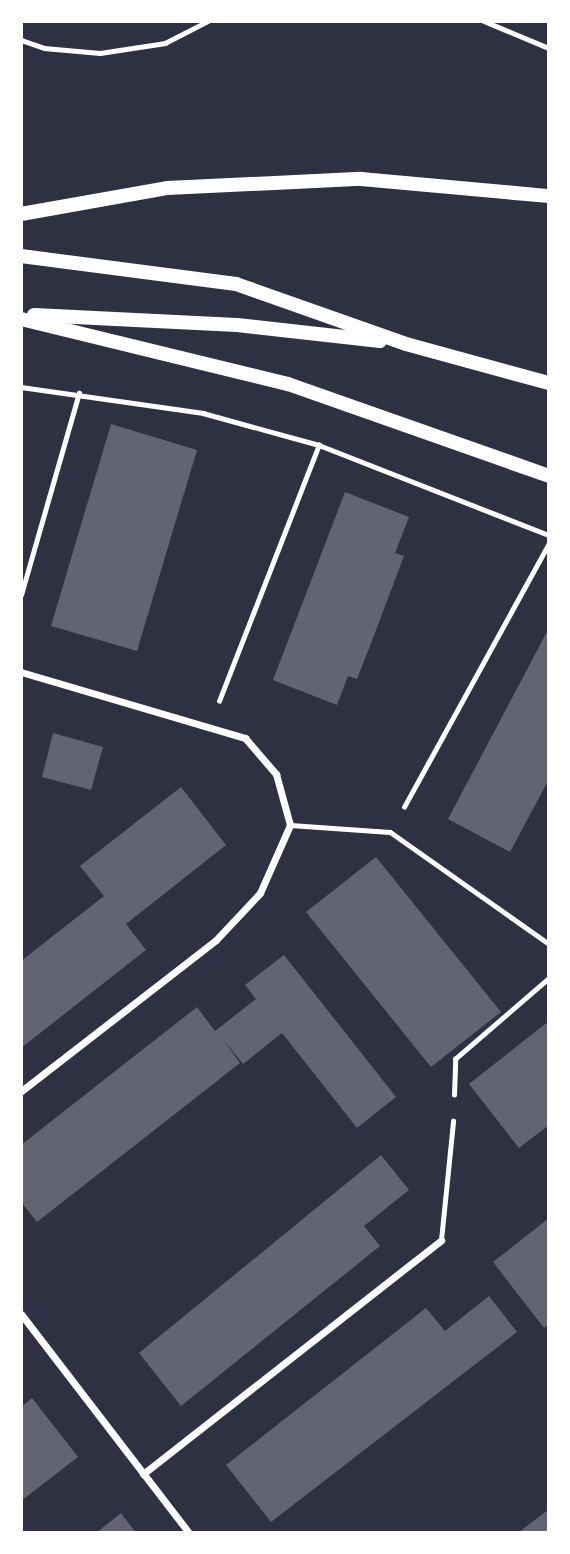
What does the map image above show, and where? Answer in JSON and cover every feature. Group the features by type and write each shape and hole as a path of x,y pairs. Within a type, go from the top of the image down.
{"main road":[{"path":"21,214 167,188 360,178 549,196"},
{"path":"21,256 236,284 406,344 549,383"},
{"path":"21,317 237,325 406,344"},
{"path":"21,317 288,384 549,476"}],"street":[{"path":"21,672 210,724 246,738 276,775 290,825 260,893 216,940 21,1091"},
{"path":"143,1474 441,1240"},
{"path":"21,1314 189,1533"}],"lane":[{"path":"290,825 390,832 549,944"},
{"path":"441,1240 453,1121"}],"path":[{"path":"21,40 44,48 100,52 165,43 208,21"},
{"path":"484,21 549,48"},
{"path":"21,387 79,393 202,413 319,445 549,536"},
{"path":"21,595 79,393"},
{"path":"210,724 319,445"},
{"path":"390,832 549,543"},
{"path":"453,1121 455,1059 549,978"}],"building":[{"path":"111,424 197,450 137,651 51,626"},
{"path":"345,492 409,517 395,553 404,556 370,646 357,679 348,676 337,705 273,680"},
{"path":"549,628 549,779 510,852 448,819"},
{"path":"53,733 103,747 91,790 42,777"},
{"path":"181,787 226,845 126,924 146,950 21,1048 21,961 104,896 80,866"},
{"path":"376,857 501,1012 431,1067 306,912"},
{"path":"284,955 396,1097 357,1128 282,1033 243,1064 222,1038 240,1063 37,1222 21,1202 21,1145 197,1007 215,1031 256,999 245,985"},
{"path":"549,1021 549,1125 519,1148 469,1084"},
{"path":"381,1155 409,1190 364,1226 380,1246 181,1406 139,1353"},
{"path":"549,1218 549,1324 544,1328 493,1262"},
{"path":"489,1296 517,1332 271,1522 226,1465 426,1308 445,1331"},
{"path":"32,1398 78,1457 21,1501 21,1407"},
{"path":"549,1509 549,1533 518,1533"},
{"path":"121,1513 136,1533 96,1533"}]}
